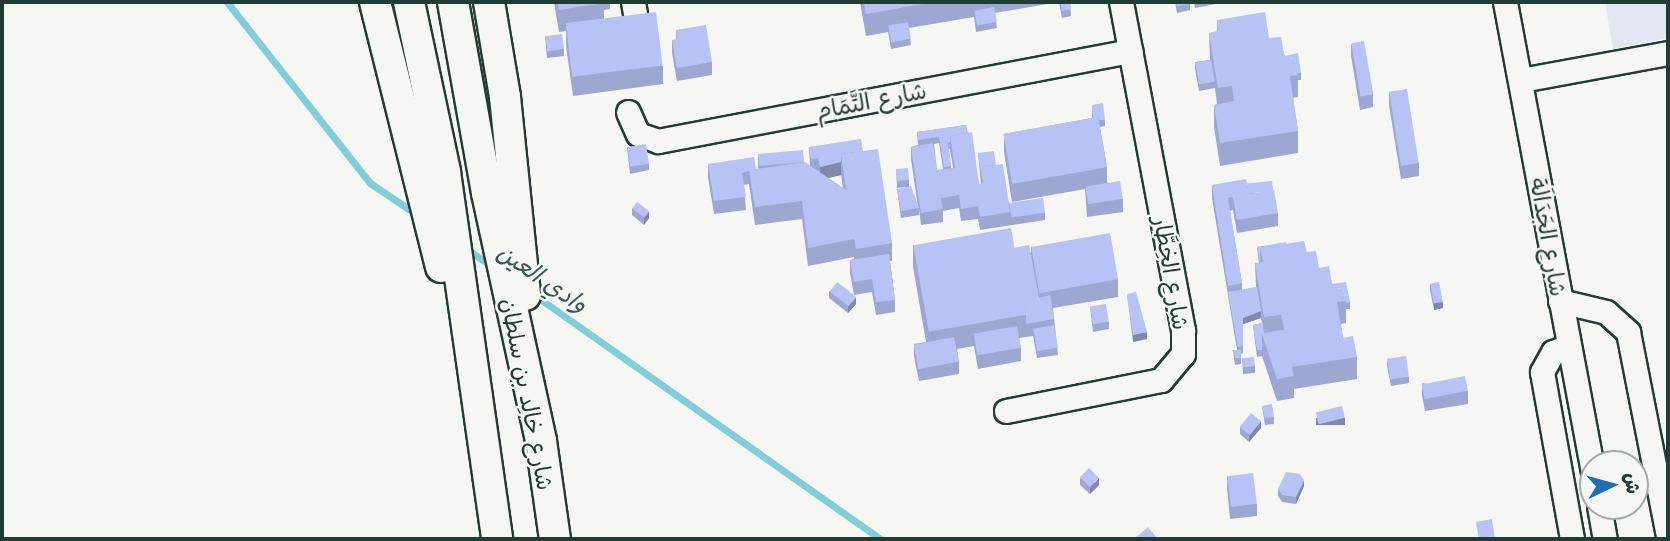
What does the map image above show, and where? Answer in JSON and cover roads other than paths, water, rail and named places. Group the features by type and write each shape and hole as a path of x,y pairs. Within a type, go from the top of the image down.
{"main road":[{"path":"375,2 484,448"},
{"name":"شارع خالِد بن سلطان","path":"409,2 445,172 497,539"},
{"name":"شارع خالِد بن سلطان","path":"453,2 487,193 541,441 555,539"},
{"path":"489,2 505,97 541,441"}],"street":[{"name":"شارع الخِطَّار","path":"1006,411 1161,380 1183,354 1183,330 1121,2"},
{"name":"شارع الجَدَالَة","path":"1505,2 1589,450"},
{"name":"شارع التَّمَام","path":"628,112 638,134 658,141 1130,51"},
{"path":"1521,80 1668,53"},
{"path":"1560,301 1606,312 1628,332 1668,536"},
{"path":"1569,346 1553,352 1542,372 1572,539"},
{"path":"1602,520 1605,539"}],"waterway":[{"name":"وادي العين","path":"227,2 370,183 419,216"},
{"name":"وادي العين","path":"464,247 494,268"},
{"name":"وادي العين","path":"533,294 880,539"}]}
